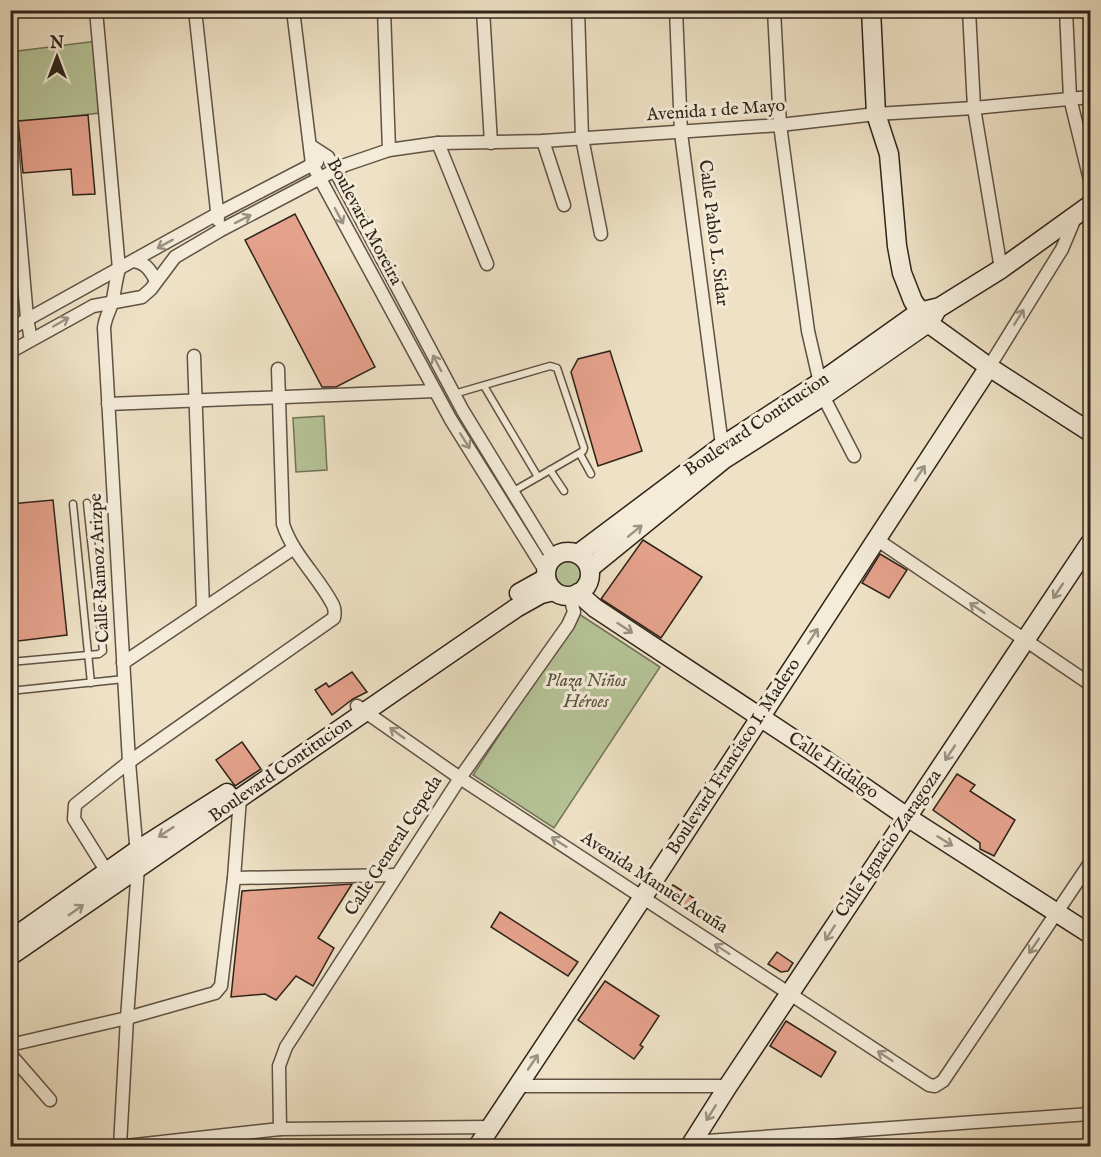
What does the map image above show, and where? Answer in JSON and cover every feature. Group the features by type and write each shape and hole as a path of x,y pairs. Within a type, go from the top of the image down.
{"street":[{"name":"Calle Ramoz Arizpe","path":"96,10 119,269 104,328 129,762 137,859 120,1146"},
{"path":"195,10 217,214 221,230"},
{"path":"293,10 307,133 311,146"},
{"path":"384,10 389,150"},
{"path":"483,10 491,143"},
{"path":"578,10 582,138 601,234"},
{"name":"Calle Pablo L. Sidar","path":"676,10 681,133 723,453"},
{"path":"774,10 780,125 808,331 821,389 854,456"},
{"path":"871,10 876,114 889,154 894,229 902,273 908,290 924,317 989,367 1090,432"},
{"path":"969,10 974,108 1001,269"},
{"path":"1066,10 1070,98 1090,180"},
{"name":"Avenida 1 de Mayo","path":"10,352 83,310 112,301 142,297 151,289 175,257 221,230 340,168 389,150 438,143 543,141 681,133 876,114 1090,97"},
{"path":"10,123 27,318 32,340"},
{"path":"543,141 564,205"},
{"path":"438,143 487,264"},
{"name":"Boulevard Moreira","path":"311,146 328,157"},
{"name":"Boulevard Moreira","path":"311,146 312,164 451,420 558,581"},
{"path":"10,329 312,164 328,157 340,168"},
{"name":"Boulevard Moreira","path":"340,168 402,298 454,394 512,493 558,581"},
{"name":"Boulevard Contitucion","path":"10,956 236,787 558,581 560,553 569,551 578,554 924,317 1001,269 1090,205"},
{"path":"989,367 1062,249 1075,217"},
{"path":"367,267 381,257"},
{"path":"134,261 141,262 149,268 156,281"},
{"path":"388,306 402,298"},
{"path":"194,356 203,608"},
{"name":"Boulevard Francisco I. Madero","path":"478,1146 989,367"},
{"path":"107,872 74,819 75,805 129,762 334,618 334,606 287,537 282,507 278,369"},
{"path":"108,404 435,391"},
{"path":"451,420 464,411"},
{"name":"Boulevard Contitucion","path":"590,568 723,453"},
{"path":"876,539 1090,684"},
{"name":"Calle Ignacio Zaragoza","path":"691,1144 1090,543"},
{"path":"123,663 294,548"},
{"path":"558,581 588,583 590,568 586,560 578,554"},
{"name":"Calle Hidalgo","path":"558,581 907,817 1090,934"},
{"name":"Calle General Cepeda","path":"280,1130 279,1066 286,1047 460,778 568,625 574,612 558,581"},
{"name":"Boulevard Contitucion","path":"10,940 107,872 137,859 240,798 362,708"},
{"name":"Avenida Manuel Acuña","path":"362,708 460,778 929,1085 935,1086 944,1081 1057,912"},
{"path":"10,1045 127,1018 215,993 218,990 221,986 234,878 240,798"},
{"path":"1057,912 1090,863"},
{"path":"234,878 397,875"},
{"path":"10,1054 50,1100"},
{"path":"517,1086 728,1086"},
{"path":"691,1144 1090,1114"},
{"path":"126,1146 280,1130 490,1127"}],"lane":[{"path":"454,394 550,366 557,368 584,448 580,454 512,493"},
{"path":"484,386 538,477"},
{"path":"580,454 591,474"},
{"path":"550,470 564,491"},
{"path":"73,504 91,683"},
{"path":"10,662 87,656 103,651 87,504"},
{"path":"10,691 124,679"}],"green space":[{"path":"97,41 100,113 13,123 10,52"},
{"path":"324,416 327,470 296,472 293,418"},
{"path":"569,558 580,563 585,574 580,585 569,590 558,585 553,574 558,563"},
{"name":"Plaza Niños Héroes","path":"579,614 660,667 554,828 473,775"}],"building":[{"path":"88,115 95,194 73,195 71,169 23,173 18,121"},
{"path":"295,214 375,367 336,387 322,387 245,240"},
{"path":"610,351 642,451 598,466 571,372 578,359"},
{"path":"53,500 67,635 10,642 10,504"},
{"path":"643,540 702,577 661,638 601,599"},
{"path":"880,554 907,570 889,598 862,583"},
{"path":"352,672 367,692 353,699 332,715 315,690 326,683 329,687"},
{"path":"242,742 261,769 235,786 216,760"},
{"path":"957,774 975,785 970,791 1015,820 994,856 980,849 980,843 933,810"},
{"path":"352,884 318,938 334,948 313,986 296,976 276,1000 265,994 231,997 242,891"},
{"path":"673,885 695,899 688,910 666,896"},
{"path":"500,912 578,962 568,976 491,927"},
{"path":"777,952 793,963 788,971 781,972 768,964"},
{"path":"605,981 659,1016 640,1045 643,1047 634,1059 578,1020"},
{"path":"786,1021 836,1052 821,1077 770,1046"}],"railway":[{"path":"1079,1146 1090,1146"}]}
